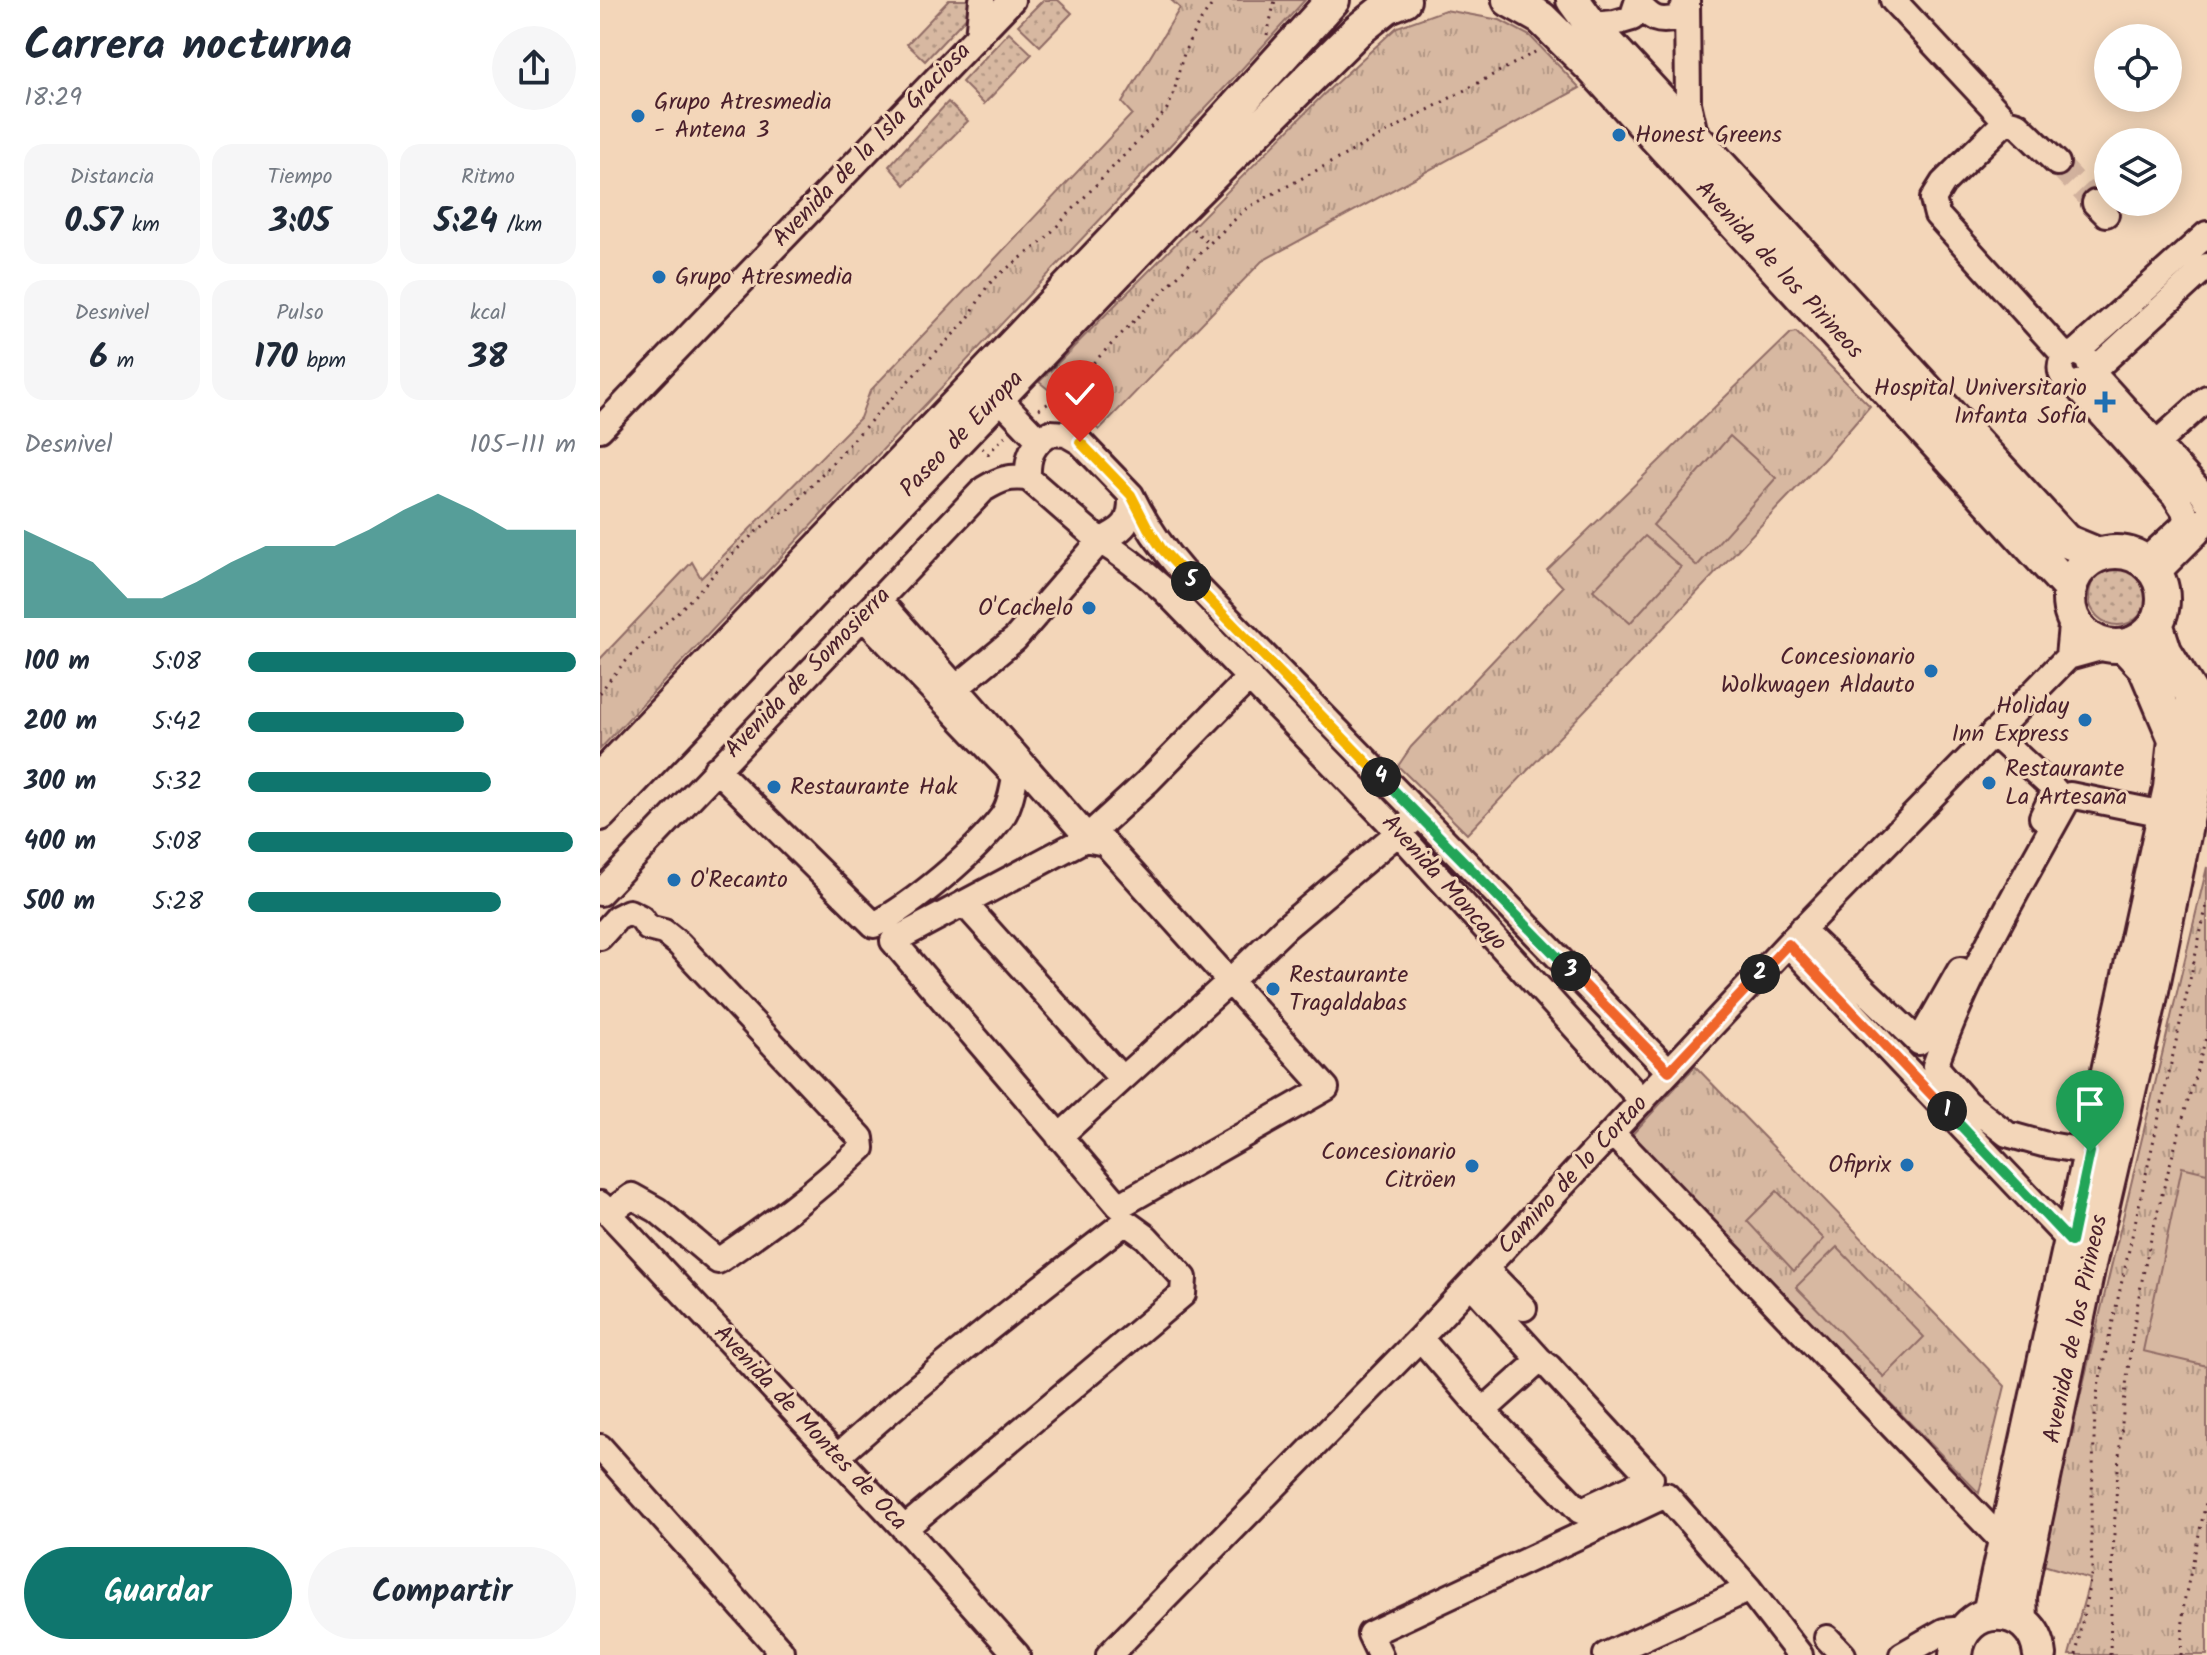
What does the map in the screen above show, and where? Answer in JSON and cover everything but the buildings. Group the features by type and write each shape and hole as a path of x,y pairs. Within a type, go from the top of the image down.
{"main road":[{"name":"Paseo de Europa","path":"600,779 1157,194 1333,0"},
{"name":"Paseo de Europa","path":"600,814 1175,212 1357,31 1387,7 1404,0"},
{"name":"Avenida de los Pirineos","path":"1509,0 1541,18 1592,68 2071,602"},
{"name":"Avenida de los Pirineos","path":"1582,12 2066,541 2100,555"},
{"path":"2126,553 2151,567 2163,593 2162,609 2146,636 2116,646 2088,637 2079,629 2071,602 2074,578 2084,565 2100,555 2126,553"},
{"name":"Avenida de los Pirineos","path":"2021,1620 2020,1596 2025,1569 2202,748 2191,693 2165,651 2156,623"},
{"name":"Avenida de los Pirineos","path":"1970,1633 1991,1598 2006,1545 2170,788 2175,739 2145,668 2116,646"},
{"path":"1970,1633 2006,1614 2021,1620 2032,1630 2039,1644 2040,1655"}],"street":[{"path":"978,36 982,0"},
{"name":"Avenida de la Isla Graciosa","path":"600,429 1012,0"},
{"path":"1893,0 2006,121 2017,124 2057,163"},
{"path":"1638,2 1650,17 1663,22 1678,18 1687,1"},
{"path":"1687,1 1688,103 1696,140"},
{"path":"1582,12 1615,23 1632,18 1638,2"},
{"path":"2006,121 1943,183 1933,199 1937,215 2071,354"},
{"path":"2207,234 2071,354 2059,368 2061,376 2067,382 2083,378 2207,266"},
{"path":"2083,378 2157,443 2207,502"},
{"path":"2083,378 2184,510 2186,523 2151,567"},
{"path":"998,397 1039,440 1030,452 1028,478"},
{"path":"2157,443 2207,398"},
{"name":"Avenida Moncayo","path":"1039,440 1050,433 1066,434 1080,442 1131,495 1161,548 1182,571 1669,1071"},
{"name":"Avenida Moncayo","path":"1028,478 1100,541 1139,567 1250,677 1399,832 1642,1101"},
{"name":"Avenida de Somosierra","path":"600,893 637,869 870,608 984,489 1001,479 1028,478"},
{"path":"956,688 1015,639 1100,541 1125,527 1132,514 1131,495"},
{"path":"2151,567 2197,533 2207,517"},
{"path":"2071,602 2068,657 2116,646"},
{"path":"870,608 956,688 1083,832 1085,839"},
{"path":"713,782 874,925 911,903 969,852 1004,815 1015,776 870,608"},
{"name":"Camino de lo Cortao","path":"1109,1655 1420,1338 1795,936 2068,657"},
{"path":"1085,839 1105,843 1326,1088 1119,1206 893,941 1085,839 1147,782 1250,677"},
{"path":"1795,936 1919,1042 2016,872 2055,790 1993,733"},
{"path":"2090,1152 2007,1134 1967,1103 1935,1066 1948,1027 2070,795 2164,814"},
{"path":"1059,1137 1286,927 1419,816"},
{"path":"964,903 1122,1079"},
{"path":"600,937 617,918 629,912 641,918 648,928 664,932 679,944 861,1138 862,1148 829,1180 718,1261 657,1210 632,1196 604,1209"},
{"path":"1795,936 2071,1242"},
{"path":"1612,1133 2006,1545"},
{"name":"Avenida de Montes de Oca","path":"604,1209 904,1529 1017,1655"},
{"path":"837,1457 998,1321 1119,1227 1128,1224 1146,1237 1184,1278 1183,1294 904,1529"},
{"path":"1478,1276 1524,1308"},
{"path":"1420,1338 1483,1411 1580,1511 1651,1478 1540,1360 1478,1276"},
{"path":"1483,1411 1540,1360"},
{"path":"600,1447 781,1651 776,1655"},
{"path":"1380,1655 1370,1634 1666,1495 1749,1589 1800,1655"},
{"path":"1606,1655 1749,1589"},
{"path":"1905,1655 1944,1631 1970,1633"}],"path":[{"path":"600,693 625,662 750,538 776,515 790,509 967,320 988,285 1042,242 1165,112 1172,100 1190,38 1216,0"},
{"path":"1267,46 1275,0"},
{"path":"964,432 988,454 1021,420 1061,396 1247,208 1549,45"},
{"path":"1175,212 1209,244"},
{"path":"2076,1655 2092,1570 2091,1524 2098,1387 2207,904"},
{"path":"2110,1655 2112,1539 2132,1339 2154,1222 2207,1034"},
{"path":"2181,1655 2184,1602 2207,1498"}],"green space":[{"path":"949,0 975,0 973,10 925,61 907,44"},
{"path":"1043,0 1058,0 1072,13 1040,46 1018,25"},
{"path":"1171,0 1305,0 600,749 600,659 692,562 701,578 860,418 870,391 1132,114 1122,103 1180,8"},
{"path":"1445,10 1500,20 1530,36 1580,88 1262,261 1099,430 1039,382 1323,95 1397,27"},
{"path":"1009,32 1032,54 984,104 962,82"},
{"path":"948,102 968,121 905,185 889,166"},
{"path":"1796,332 1870,406 1825,458 1467,834 1398,766 1411,747 1563,587 1547,570 1791,333"},
{"path":"1730,436 1776,478 1697,566 1653,525"},
{"path":"1645,536 1681,567 1630,623 1593,590"},
{"path":"2118,567 2139,575 2147,596 2139,617 2118,625 2097,617 2089,596 2097,575"},
{"path":"2207,867 2207,1655 2069,1655 2090,1579 2040,1564"},
{"path":"1695,1066 2005,1386 1979,1493 1629,1138"},
{"path":"2182,1167 2207,1173 2207,1366 2143,1351"},
{"path":"1777,1191 1824,1239 1794,1271 1747,1221"},
{"path":"1837,1247 1924,1337 1884,1377 1796,1287"}],"tunnel":[{"path":"2057,163 2094,202"}],"place":[{"name":"Grupo Atresmedia - Antena 3","path":"638,116"},
{"name":"Honest Greens","path":"1619,135"},
{"name":"Grupo Atresmedia","path":"659,277"},
{"name":"Hospital Universitario Infanta Sofía","path":"2105,402"},
{"name":"O'Cachelo","path":"1089,608"},
{"name":"Concesionario Wolkwagen Aldauto","path":"1931,671"},
{"name":"Holiday Inn Express","path":"2085,720"},
{"name":"Restaurante La Artesana","path":"1989,783"},
{"name":"Restaurante Hak","path":"774,787"},
{"name":"O'Recanto","path":"674,880"},
{"name":"Restaurante Tragaldabas","path":"1273,989"},
{"name":"Ofiprix","path":"1907,1165"},
{"name":"Concesionario Citröen","path":"1472,1166"}],"route":[{"path":"1080,442 1131,495 1161,548 1182,571 1669,1071 1788,944 2071,1242 2090,1152"}]}
